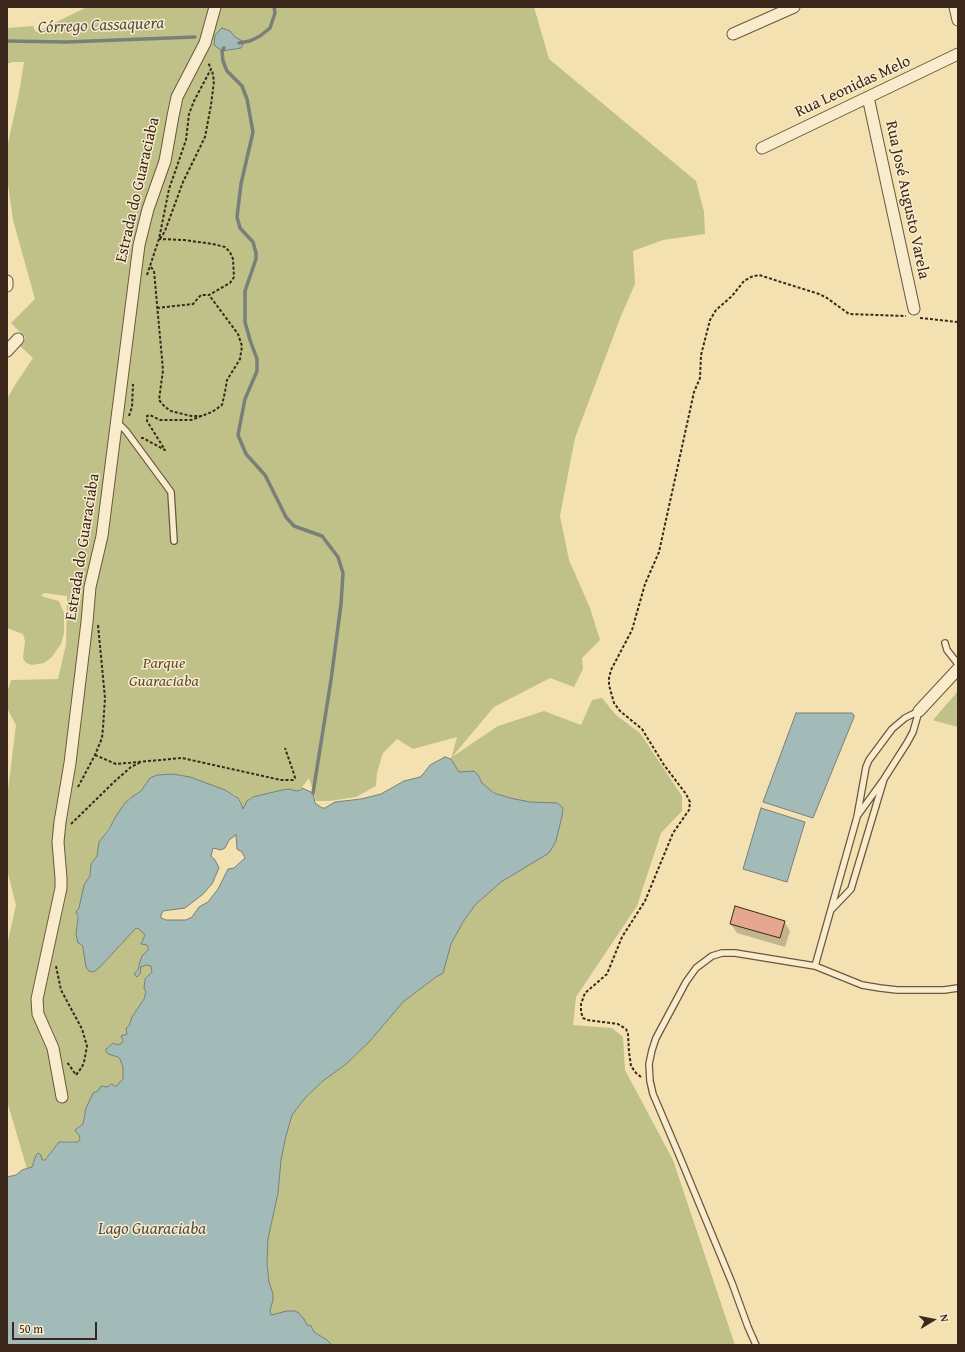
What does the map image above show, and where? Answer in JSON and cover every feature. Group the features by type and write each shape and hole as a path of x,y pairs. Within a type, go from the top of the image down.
{"street":[{"name":"Estrada do Guaraciaba","path":"62,1097 54,1053 38,1014 37,999 61,888 58,842 70,763 90,587 102,536 136,262 143,227 165,161 178,97 208,36 215,7"},
{"path":"734,34 794,7"},
{"path":"955,7 958,20"},
{"name":"Rua Leonidas Melo","path":"762,148 958,54"},
{"name":"Rua José Augusto Varela","path":"868,98 913,314"},
{"path":"7,281 7,286"},
{"path":"7,352 18,339"},
{"path":"919,711 958,669"}],"lane":[{"path":"117,422 126,431 171,492 174,541"},
{"path":"945,643 947,650 958,664"},
{"path":"815,966 857,817 864,772 869,760 892,729 905,718 919,711"},
{"path":"857,817 884,779 913,732 919,711"},
{"path":"831,910 851,889 884,779"},
{"path":"756,1345 679,1155 658,1109 650,1081 649,1064 656,1038 686,982 696,968 712,956 722,953 735,953 815,966 862,985 880,988 909,990 944,990 958,988"}],"path":[{"path":"159,239 165,230 183,182 205,137 212,105 214,81 212,69 201,52"},
{"path":"145,280 151,267 159,239 169,190 186,140 189,114 194,101 212,69"},
{"path":"157,308 193,304 201,295 209,296 230,283 233,279 233,259 229,250 206,243 159,239"},
{"path":"151,267 154,271 163,370 159,397 160,402 165,407 178,413 191,416 203,416"},
{"path":"650,1081 644,1079 636,1073 631,1066 628,1034 626,1029 618,1024 587,1020 583,1018 581,1004 585,993 607,974 622,937 645,901 673,833 689,810 690,802 686,794 664,764 642,729 620,711 614,703 609,685 611,670 632,630 645,584 659,552 694,392 700,378 701,355 710,320 716,310 732,296 744,281 750,277 759,275 818,294 827,298 849,314 913,314 958,322"},
{"path":"133,441 144,438 165,450 147,421 147,416 150,415 160,420 191,420 212,412 222,405 227,380 240,359 242,346 238,334 209,296"},
{"path":"126,431 132,407 134,383"},
{"path":"76,792 102,738 105,698 98,624"},
{"path":"95,754 116,764 182,758 281,780 293,780 295,778 285,748"},
{"path":"70,818 69,826 115,781 131,767 142,762"},
{"path":"56,966 61,990 82,1029 87,1046 86,1057 82,1067 76,1074 67,1061"}],"green space":[{"name":"Parque Guaraciaba","path":"87,7 534,7 549,59 696,181 704,212 705,234 663,240 633,251 635,284 621,316 575,438 560,516 569,560 590,608 600,640 582,658 583,669 574,687 550,678 494,707 452,757 498,726 544,711 581,725 592,700 602,698 616,715 640,733 682,796 682,811 661,833 637,906 576,997 573,1025 612,1028 623,1037 625,1070 673,1160 735,1345 332,1345 314,1332 311,1326 307,1325 292,1311 274,1315 271,1315 270,1313 270,1307 273,1300 267,1264 268,1239 278,1193 281,1160 292,1115 305,1098 324,1080 345,1065 370,1041 403,1002 442,973 451,944 463,922 475,905 501,882 549,853 556,841 563,808 557,803 530,802 494,793 482,783 478,775 471,771 459,772 451,759 457,737 413,749 397,739 383,753 377,773 376,786 356,797 329,801 316,801 309,778 299,791 289,789 250,798 243,810 240,800 235,795 182,775 173,774 157,775 141,791 128,800 99,842 97,856 91,864 90,876 77,910 76,928 77,939 83,948 86,967 101,966 136,928 145,934 141,944 147,945 148,950 142,956 139,968 146,965 151,966 152,972 144,982 146,992 145,996 127,1027 127,1034 121,1039 123,1041 122,1043 118,1045 113,1043 106,1049 106,1051 120,1059 123,1067 124,1079 117,1086 110,1084 107,1087 103,1087 93,1093 86,1108 83,1124 76,1129 80,1139 78,1142 65,1141 57,1144 45,1160 35,1158 32,1167 27,1169 7,1101 7,945 16,905 7,870 7,798 16,725 7,708 7,693 11,680 58,679 66,644 67,596 44,593 41,596 59,601 64,613 64,633 61,644 52,657 44,663 32,665 26,663 23,658 25,641 23,634 7,628 7,399 33,358 20,346 26,338 11,323 35,299 13,220 7,177 7,148 24,62 13,62 7,64 7,28 33,26 36,32"},
{"path":"958,691 958,727 932,720 933,720"}],"water":[{"path":"222,28 230,31 235,37 244,42 241,48 222,51 214,45 215,35"},
{"path":"796,713 852,713 854,715 813,818 763,802"},
{"name":"Lago Guaraciaba","path":"445,757 451,759 459,772 474,771 482,783 494,793 530,802 557,803 563,808 562,816 556,841 549,853 501,882 475,905 463,922 451,944 443,973 403,1002 370,1041 345,1065 324,1080 305,1098 292,1115 281,1160 278,1193 268,1239 267,1264 269,1282 273,1294 270,1310 271,1315 287,1311 295,1311 299,1313 307,1325 311,1326 314,1332 332,1345 7,1345 7,1177 16,1175 22,1170 32,1167 38,1153 41,1155 42,1160 45,1160 59,1142 78,1142 80,1139 79,1135 75,1131 83,1124 86,1108 93,1093 98,1091 101,1086 107,1087 111,1084 117,1086 123,1079 123,1067 120,1059 108,1054 106,1049 113,1043 118,1045 122,1043 123,1041 121,1036 127,1034 126,1028 129,1026 132,1017 144,999 146,992 144,988 145,979 152,972 151,966 146,965 141,967 140,974 137,977 134,974 139,968 142,956 148,950 147,945 141,944 145,935 139,929 136,928 101,966 93,972 89,971 86,967 83,948 82,945 78,943 76,935 78,916 76,912 79,908 84,885 90,876 91,864 97,856 99,842 125,803 141,791 150,778 157,775 173,774 190,777 225,790 238,798 243,809 247,801 253,797 289,789 297,791 301,790 302,788 313,793 315,803 322,808 325,808 335,802 361,799 381,794 404,781 420,777 430,765","holes":["236,835 237,849 242,852 245,858 234,868 228,869 218,889 208,902 199,907 192,917 186,920 166,920 161,918 163,911 185,908 202,895 212,884 219,868 211,856 213,848 221,850 225,848 229,840"]},
{"path":"761,808 805,822 787,882 743,869"}],"building":[{"path":"735,906 785,921 780,938 730,924"}],"waterway":[{"name":"Córrego Cassaquera","path":"239,43 250,41 260,36 270,28 275,13 274,7"},
{"name":"Córrego Cassaquera","path":"7,41 66,42 195,37"},
{"path":"224,48 222,51 223,61 227,71 242,86 247,99 253,132 241,184 237,217 240,228 253,242 256,253 256,259 245,291 245,322 257,359 257,371 245,399 238,435 246,454 265,475 286,517 294,526 322,536 338,557 343,573 341,604 331,680 313,793"}]}
